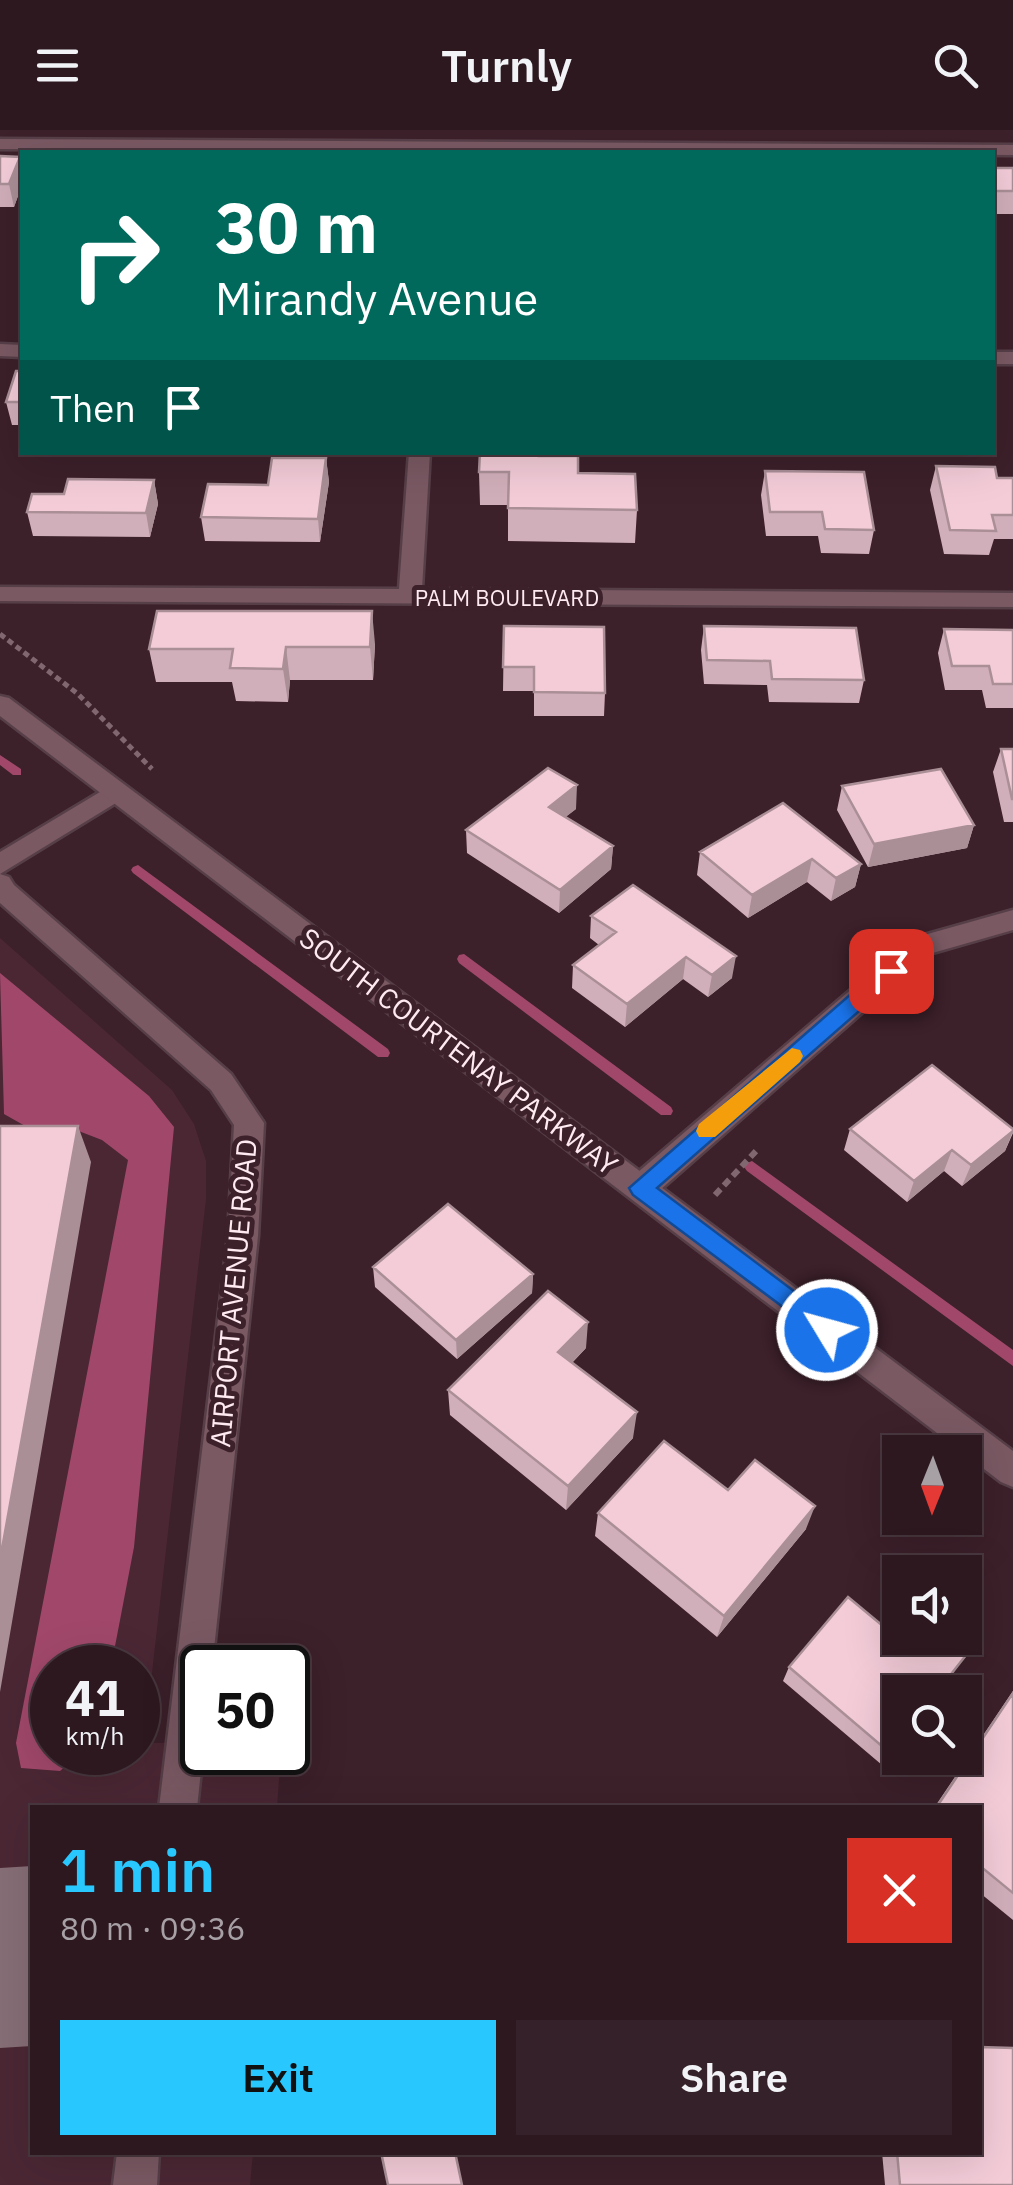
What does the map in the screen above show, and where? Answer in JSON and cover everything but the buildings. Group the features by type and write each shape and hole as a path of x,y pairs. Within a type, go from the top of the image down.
{"street":[{"path":"0,144 442,143 1013,150"},
{"path":"410,596 420,455"},
{"name":"PALM BOULEVARD","path":"0,594 1013,600"},
{"name":"SOUTH COURTENAY PARKWAY","path":"0,704 1013,1471"},
{"path":"0,865 115,792"},
{"name":"AIRPORT AVENUE ROAD","path":"0,884 2,890 221,1082 249,1123 243,1236 178,1805"},
{"path":"641,1188 920,946 1013,920"},
{"path":"135,2185 138,2155"}],"path":[{"path":"714,1195 757,1150"}],"shaded area":[{"path":"0,938 172,1090 194,1124 206,1161 206,1199 155,1645 30,1645 30,1775 160,1775 160,1743 180,1743 180,1775 279,1775 277,1805 30,1805 30,2155 253,2155 250,2185 0,2185"},
{"path":"0,973 149,1096 174,1127 134,1547 115,1645 35,1645 128,1160 102,1140 76,1130 34,1131 4,1114"},
{"path":"30,1670 30,1769 21,1768 16,1743"}],"waterway":[{"path":"0,759 17,772"},
{"path":"138,870 383,1053"},
{"path":"464,959 666,1111"},
{"path":"752,1167 1013,1359"}],"taxiway":[{"path":"0,1958 30,1956"}],"slow traffic":[{"path":"707,1131 792,1056"}],"route":[{"path":"827,1330 641,1188 891,971"}]}
